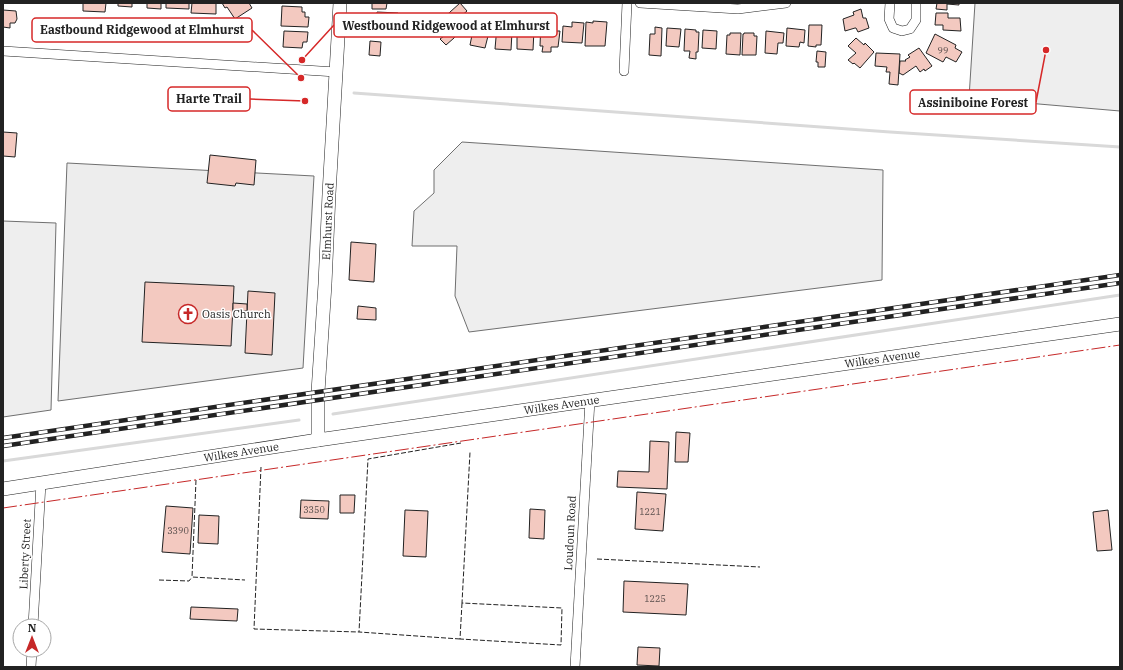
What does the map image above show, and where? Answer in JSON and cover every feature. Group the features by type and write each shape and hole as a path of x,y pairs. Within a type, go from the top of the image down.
{"main road":[{"name":"Elmhurst Road","path":"318,440 318,392 340,3"},
{"name":"Wilkes Avenue","path":"3,488 590,400 1120,324"}],"street":[{"path":"624,71 627,3"},
{"path":"640,3 738,9 766,4 786,3"},
{"path":"890,3 889,19 893,28 902,31 910,29 916,20 916,3"},
{"path":"3,51 336,72"},
{"name":"Loudoun Road","path":"575,667 590,400"},
{"name":"Liberty Street","path":"33,618 41,483"}],"shaded area":[{"path":"975,3 1120,3 1120,111 969,98"},
{"path":"462,142 883,170 882,280 469,332 455,296 457,246 412,246 414,211 434,193 434,170"},
{"path":"67,163 314,176 303,368 58,401"},
{"path":"3,221 56,223 51,410 3,417"}],"building":[{"path":"83,3 106,3 105,12 83,11"},
{"path":"118,3 132,3 132,7 118,6"},
{"path":"147,3 161,3 161,9 147,8"},
{"path":"166,3 189,3 189,9 166,8"},
{"path":"192,3 216,3 216,14 191,13"},
{"path":"222,3 249,3 252,8 235,19 227,7 225,8"},
{"path":"372,3 387,3 386,9 372,9"},
{"path":"460,3 467,11 460,17 466,24 455,33 456,35 454,38 446,45 440,39 444,36 440,31 444,28 439,22"},
{"path":"937,3 959,3 959,5 947,4 947,10 936,9"},
{"path":"282,6 302,7 302,12 305,12 305,17 309,17 308,27 281,26"},
{"path":"861,9 863,18 866,18 869,28 858,32 856,28 845,31 843,19 854,15 853,12"},
{"path":"3,10 16,11 17,19 15,23 10,23 10,28 3,27"},
{"path":"377,12 398,13 397,30 382,30 382,33 369,32 369,20 376,20"},
{"path":"936,13 948,13 948,18 960,18 961,31 943,30 943,25 935,25"},
{"path":"482,18 492,20 485,48 470,45 474,25 480,26"},
{"path":"526,19 537,20 537,30 534,30 533,50 517,49 517,28 525,28"},
{"path":"503,20 515,21 514,32 512,32 511,50 495,49 497,26 503,26"},
{"path":"541,20 553,21 552,26 556,26 556,31 560,31 558,47 551,47 551,52 542,52 543,46 540,46"},
{"path":"593,21 607,22 605,46 585,46 586,22 593,23"},
{"path":"572,22 584,23 582,43 562,42 563,26 572,27"},
{"path":"809,25 822,25 821,45 816,45 816,47 808,46"},
{"path":"655,27 662,28 661,56 649,55 650,34 655,34"},
{"path":"667,28 681,29 679,47 666,46"},
{"path":"787,28 805,30 804,43 800,42 799,47 786,46"},
{"path":"685,29 696,30 696,32 699,32 698,52 696,52 696,59 689,58 690,51 684,51"},
{"path":"703,30 717,31 716,49 702,48"},
{"path":"284,31 308,32 307,42 303,42 302,48 283,47"},
{"path":"766,31 784,33 783,43 778,43 777,54 765,53"},
{"path":"730,33 741,33 740,55 726,54 727,35 730,35"},
{"path":"744,33 754,33 754,36 757,36 756,55 742,55"},
{"path":"935,34 956,45 955,48 962,52 956,62 946,57 943,62 926,53"},
{"path":"856,38 864,45 865,43 874,52 860,68 848,60 856,53 848,46"},
{"path":"370,41 381,42 380,56 369,55"},
{"path":"919,48 932,66 925,71 924,69 920,72 916,66 903,75 899,73 900,61 906,61 905,60 910,57 908,55"},
{"path":"817,51 826,52 825,67 818,67 818,62 816,62"},
{"path":"876,53 900,54 898,85 889,84 890,72 886,72 887,67 875,66"},
{"path":"3,132 17,133 15,157 3,156"},
{"path":"210,155 256,160 254,185 236,183 235,186 207,183"},
{"path":"351,242 376,244 374,282 349,280"},
{"name":"Oasis Church","path":"145,282 234,286 231,346 142,342"},
{"path":"248,291 275,293 272,355 245,353"},
{"path":"233,303 247,304 247,311 233,311"},
{"path":"358,306 376,308 376,320 357,319"},
{"path":"676,432 690,433 688,462 675,462"},
{"path":"650,441 669,442 667,489 617,487 618,471 649,472"},
{"path":"637,492 666,494 663,531 635,529"},
{"path":"340,495 355,495 354,513 340,513"},
{"path":"301,500 329,501 328,519 300,518"},
{"path":"166,506 193,508 190,554 162,552"},
{"path":"530,509 545,510 544,539 529,538"},
{"path":"405,510 428,511 426,557 403,556"},
{"path":"1108,510 1112,550 1097,551 1093,512"},
{"path":"199,515 219,516 218,544 198,543"},
{"path":"624,581 688,584 686,615 623,612"},
{"path":"191,607 238,609 237,621 190,619"},
{"path":"638,647 660,648 659,666 637,665"}],"waterway":[{"path":"354,93 890,132 1120,147"},
{"path":"333,414 1120,295"},
{"path":"3,461 299,420"}],"railway":[{"path":"3,438 1120,275"},
{"path":"3,446 1120,283"}],"fence":[{"path":"460,639 359,632 368,459 461,443"},
{"path":"462,603 460,639 561,645 562,608 462,603 470,452"},
{"path":"261,467 254,629 359,632"},
{"path":"196,480 192,577 245,580"},
{"path":"597,559 760,567"},
{"path":"159,580 189,581 192,577"}],"power":[{"path":"3,508 1120,345"}],"place":[{"name":"Assiniboine Forest","path":"1046,50"},
{"name":"Westbound Ridgewood at Elmhurst","path":"302,60"},
{"name":"Eastbound Ridgewood at Elmhurst","path":"301,78"},
{"name":"Harte Trail","path":"305,101"},
{"name":"Oasis Church","path":"188,314"}]}
